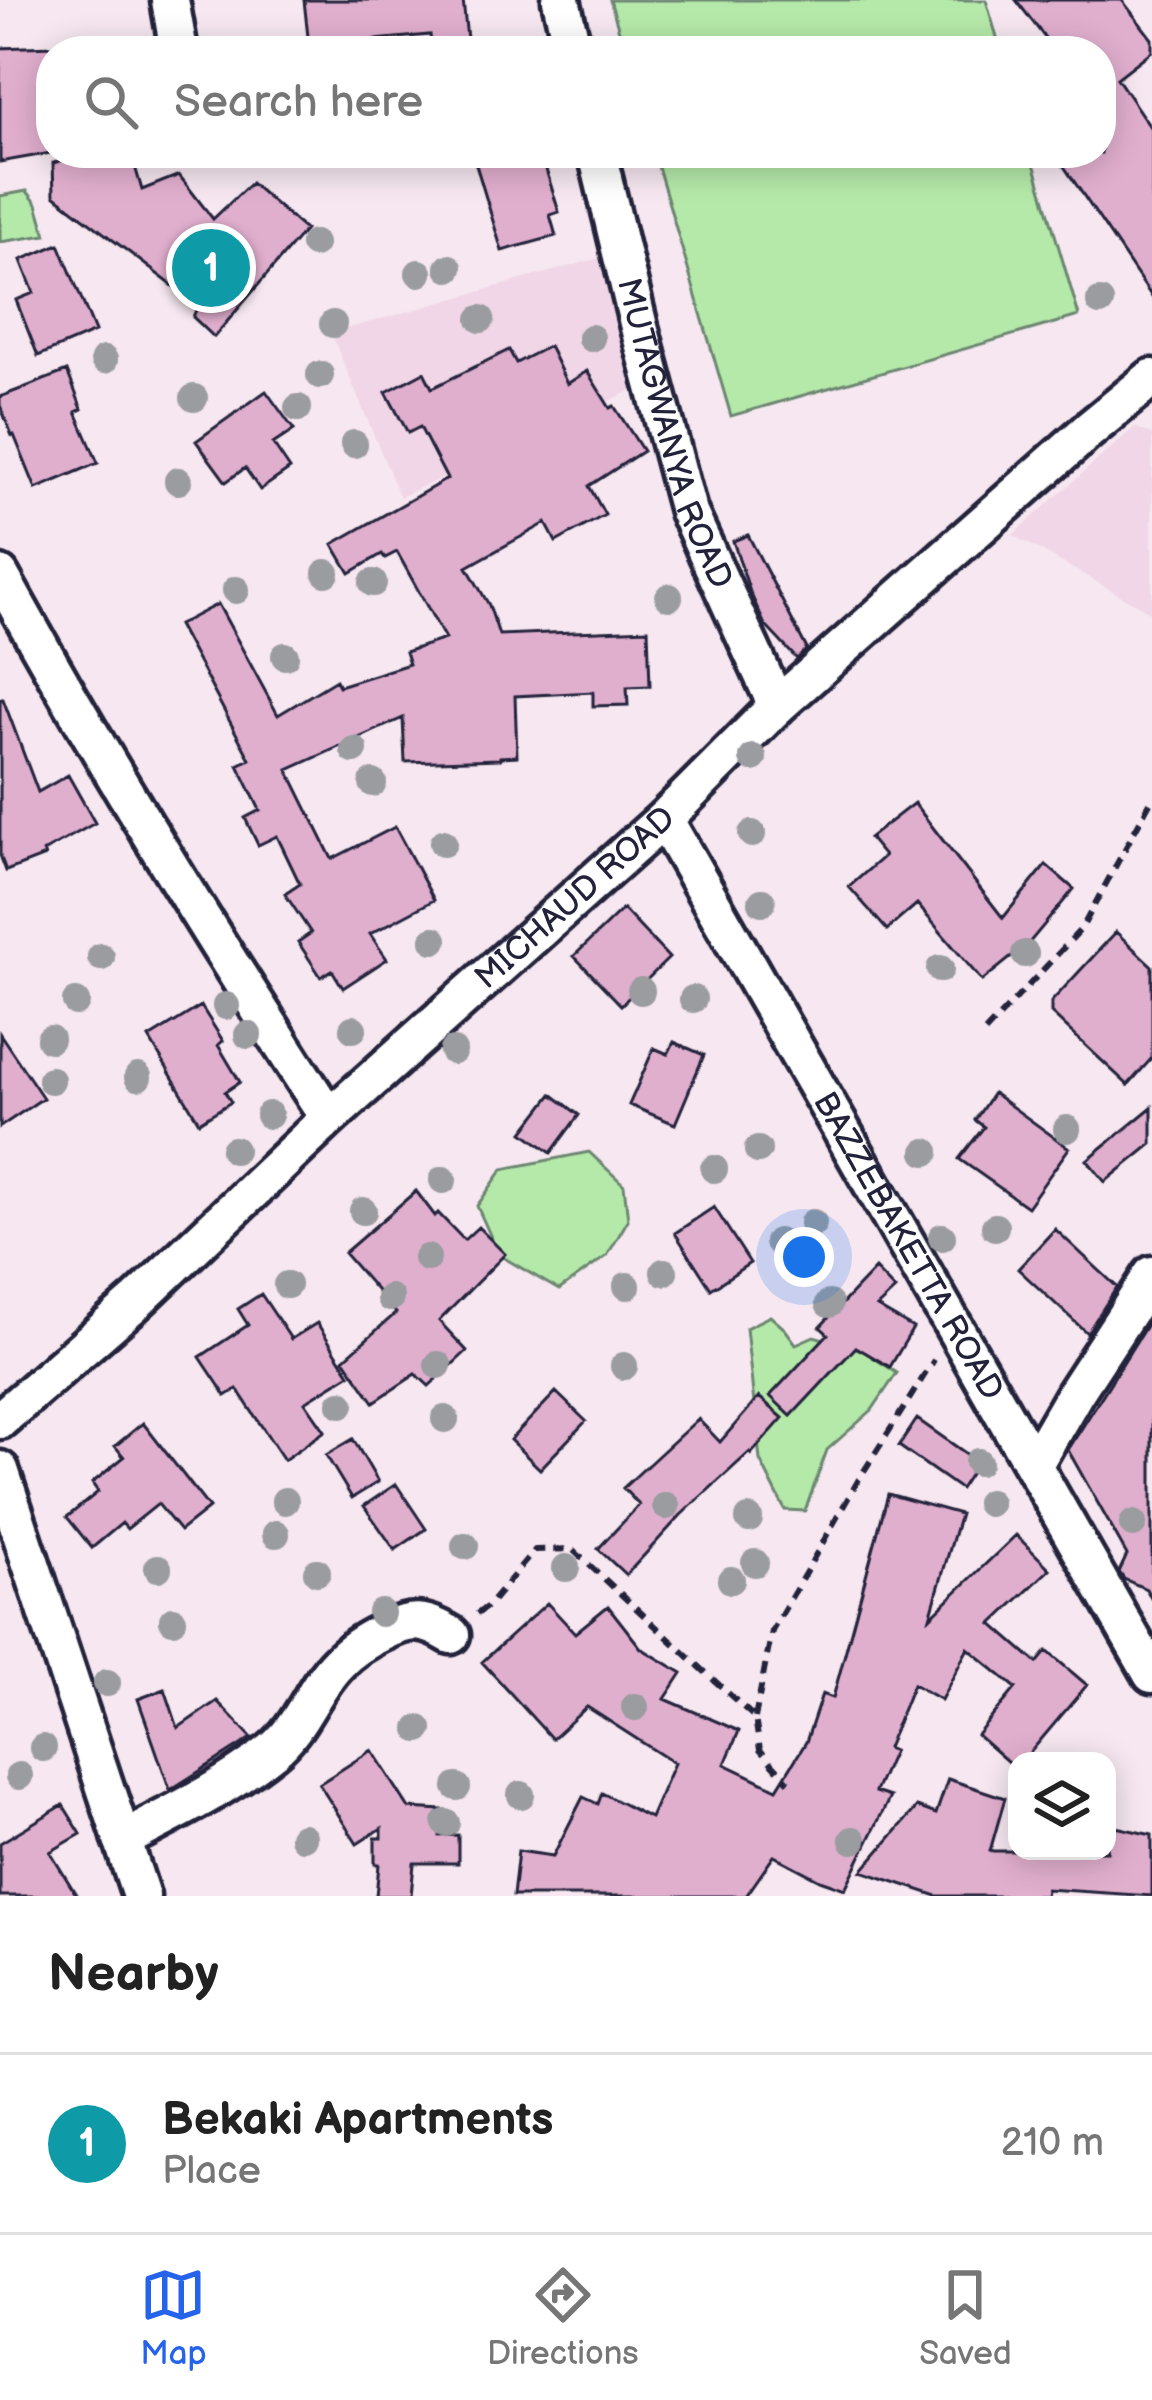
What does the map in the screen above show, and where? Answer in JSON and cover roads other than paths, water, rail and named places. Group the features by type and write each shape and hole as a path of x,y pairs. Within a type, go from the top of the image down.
{"street":[{"path":"170,0 176,36"},
{"path":"561,0 569,36"},
{"name":"MUTAGWANYA ROAD","path":"601,168 688,511 777,706"},
{"name":"MICHAUD ROAD","path":"0,1420 138,1300 329,1118 664,819 777,706 1152,378"},
{"path":"0,575 70,701 236,975 329,1118"},
{"name":"BAZZEBAKETTA ROAD","path":"664,819 1152,1673"},
{"path":"1034,1464 1152,1275"},
{"path":"0,1470 141,1896"},
{"path":"122,1840 225,1784 278,1747 335,1665 359,1644 413,1619 451,1635"}],"place":[{"name":"Bekaki Apartments","path":"211,268"}]}
